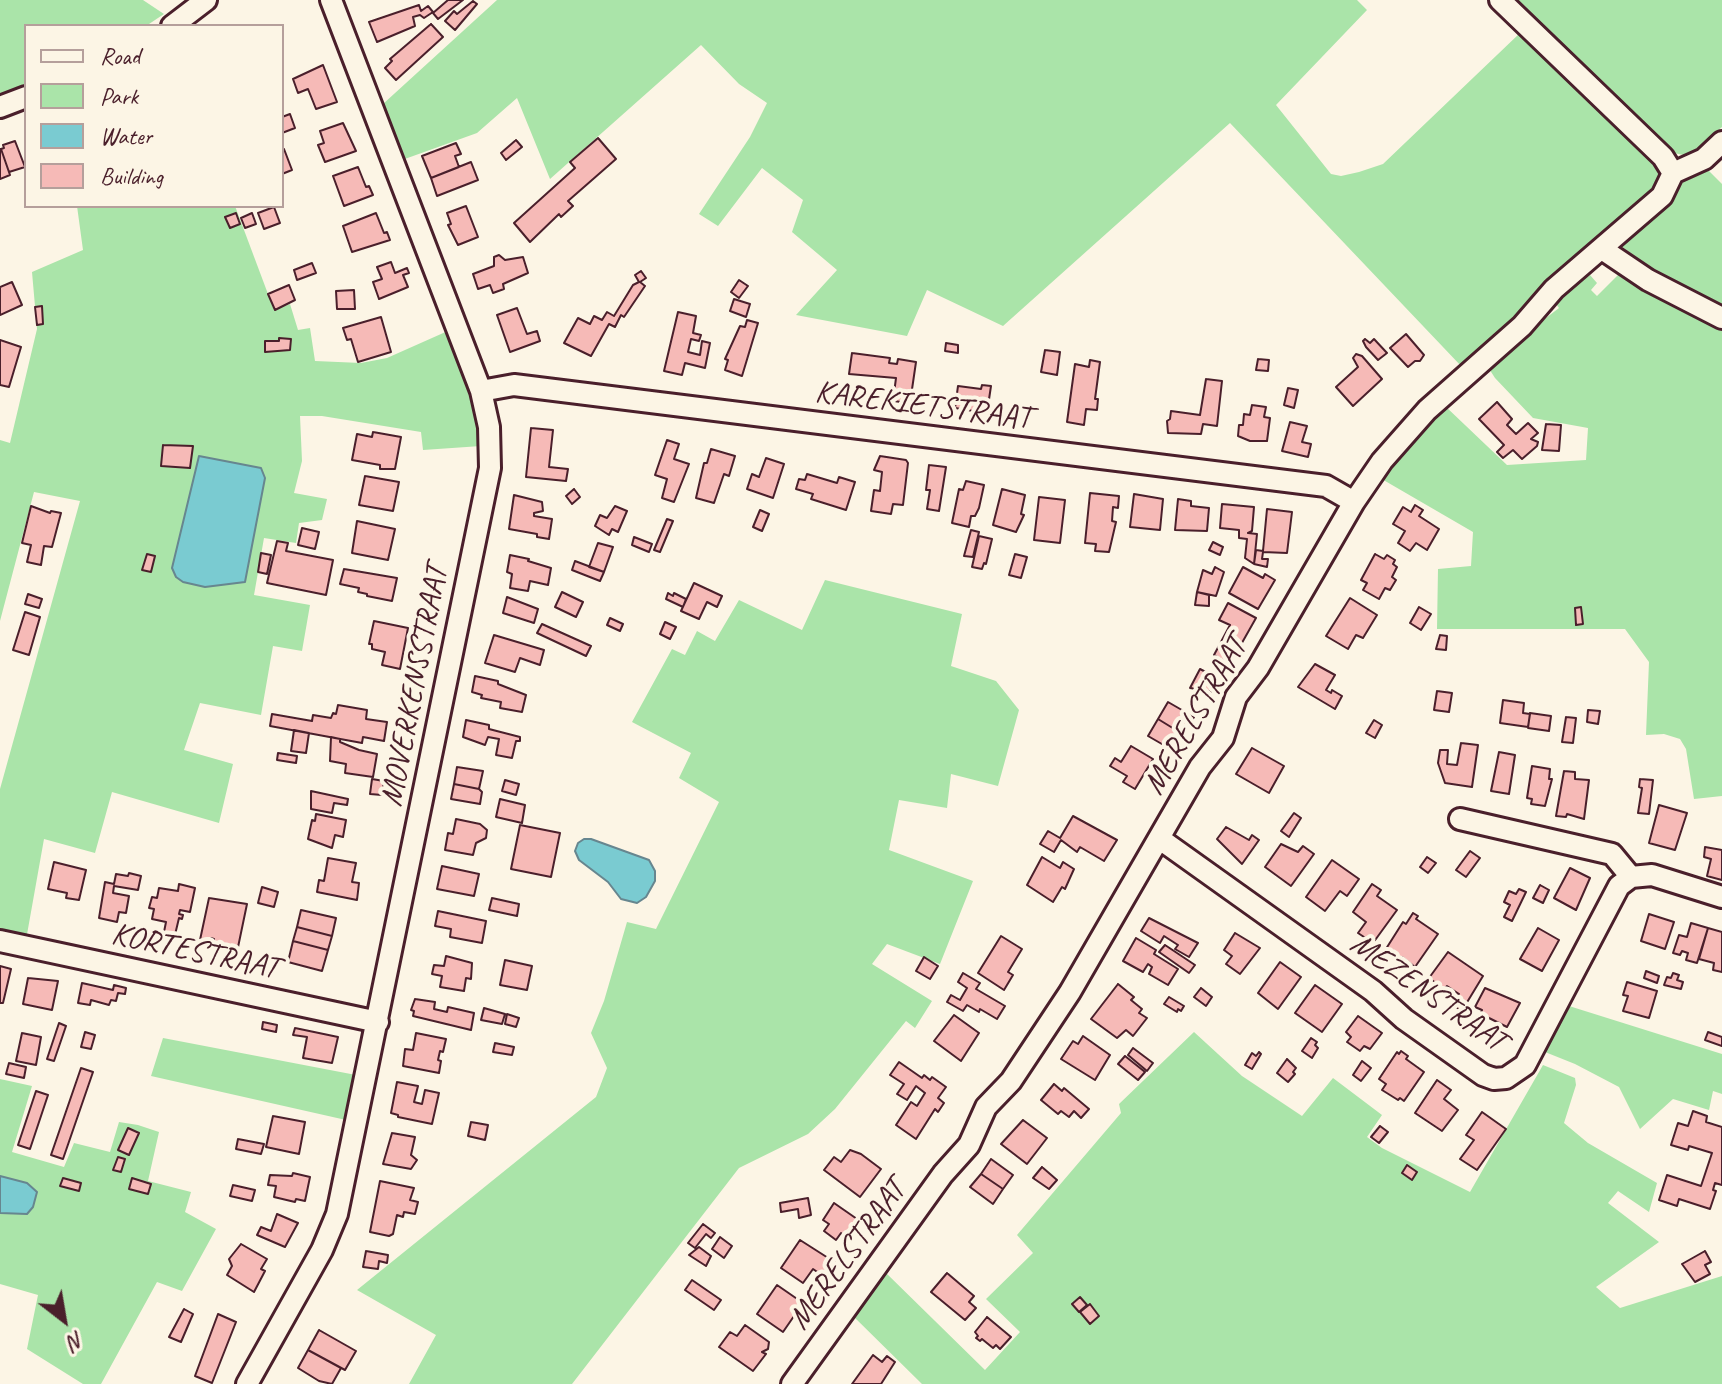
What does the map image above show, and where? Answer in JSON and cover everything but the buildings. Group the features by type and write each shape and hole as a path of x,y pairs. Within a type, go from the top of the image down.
{"street":[{"path":"175,24 206,0"},
{"name":"MOVERKENSSTRAAT","path":"247,1384 322,1250 337,1214 490,468 489,427 481,391 331,0"},
{"path":"1500,0 1663,157 1673,173"},
{"path":"0,107 24,98"},
{"name":"MERELSTRAAT","path":"792,1384 943,1174 969,1145 986,1107 1011,1081 1070,992 1200,767 1223,738 1236,697 1258,668 1354,502 1382,461 1427,410 1522,326 1554,289 1662,196 1673,173 1704,159 1722,142"},
{"path":"1602,249 1648,280 1722,318"},
{"name":"KAREKIETSTRAAT","path":"481,391 514,385 1264,478 1326,486 1354,502"},
{"path":"1460,819 1612,854 1631,877 1652,875 1722,897"},
{"name":"MEZENSTRAAT","path":"1160,839 1373,991 1404,1019 1483,1075 1494,1079 1506,1078 1525,1065 1619,886 1631,877"},
{"name":"KORTESTRAAT","path":"0,941 378,1022"}],"green space":[{"path":"0,0 143,0 164,14 149,24 24,24 24,86 0,95"},
{"path":"497,0 1357,0 1367,10 1276,105 1331,174 1341,176 1383,164 1520,33 1657,162 1663,174 1658,186 1462,367 1230,123 1003,326 927,290 907,336 796,315 837,270 792,232 803,200 762,168 718,226 699,214 750,137 767,103 739,84 701,45 550,179 517,98 477,133 402,160 383,104"},
{"path":"1516,0 1722,0 1722,127 1688,156 1674,153"},
{"path":"1705,167 1722,184 1722,313 1695,301 1621,246 1684,180 1692,178"},
{"path":"77,208 236,208 274,310 290,304 298,330 310,328 315,361 361,363 387,358 450,330 478,416 481,446 423,450 421,432 322,416 300,416 302,461 294,493 327,499 322,520 299,523 296,543 264,538 254,595 310,605 302,651 273,646 261,715 200,703 184,750 233,764 219,823 112,792 95,853 44,839 26,940 0,934 0,789 80,501 34,492 0,621 0,440 10,443 37,329 32,272 83,250"},
{"path":"1621,272 1722,331 1722,796 1694,799 1686,749 1680,739 1664,734 1646,735 1649,662 1625,629 1437,629 1438,569 1471,566 1473,532 1380,478 1444,405 1507,465 1586,460 1588,428 1533,418 1495,378 1486,364 1559,308 1553,300 1590,275 1597,283 1591,290 1597,296"},
{"path":"825,580 962,614 951,666 996,681 1019,710 998,786 951,774 947,808 899,800 889,850 973,881 940,964 887,944 872,964 932,1001 915,1028 906,1021 835,1109 808,1134 739,1168 572,1384 409,1384 436,1335 357,1290 596,1097 607,1068 591,1033 604,1001 627,922 656,929 719,802 679,778 691,753 632,722 672,649 685,655 697,631 715,641 739,600 802,630"},
{"path":"1569,1006 1722,1054 1722,1094 1713,1091 1709,1110 1673,1099 1640,1129 1619,1087 1545,1052"},
{"path":"1194,1032 1242,1076 1302,1116 1333,1078 1382,1115 1367,1137 1382,1148 1470,1192 1543,1065 1575,1078 1576,1085 1564,1123 1588,1143 1657,1183 1649,1212 1618,1191 1608,1203 1659,1242 1596,1287 1620,1308 1722,1276 1722,1384 922,1384 852,1315 884,1271 985,1370 1020,1332 986,1299 1033,1253 1017,1235 1121,1113 1119,1104"},
{"path":"163,1038 356,1075 346,1120 151,1076"},
{"path":"0,1079 32,1086 12,1152 64,1167 74,1143 110,1152 119,1122 159,1132 148,1181 191,1192 185,1212 216,1229 182,1291 157,1282 101,1384 83,1384 27,1349 38,1295 0,1284 0,1213 27,1214 27,1183 0,1176"}],"water":[{"path":"199,456 261,468 265,478 245,582 205,587 183,582 176,577 172,568"},
{"path":"584,839 649,860 655,871 655,881 646,897 637,903 621,899 608,882 579,860 575,851"},
{"path":"0,1176 27,1183 37,1192 33,1207 27,1214 0,1213"}]}
